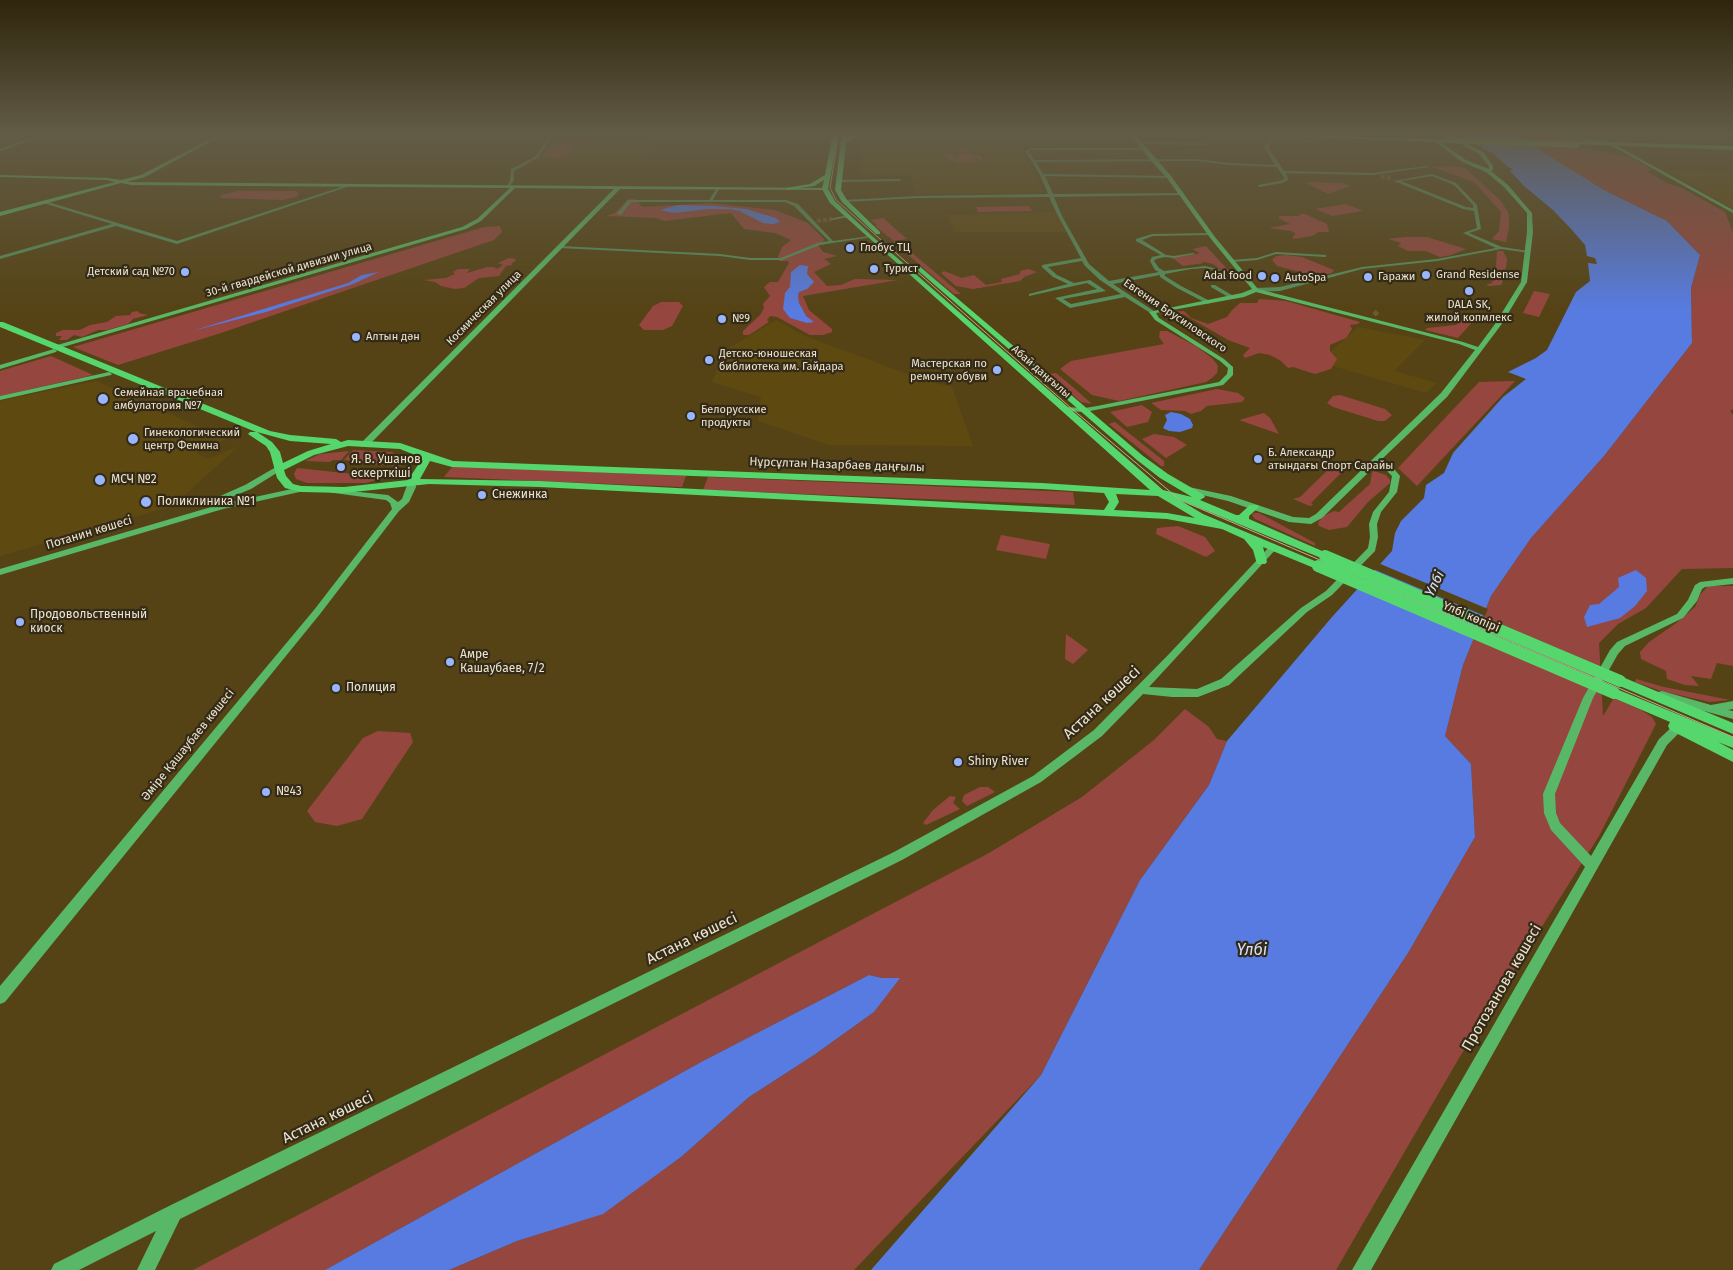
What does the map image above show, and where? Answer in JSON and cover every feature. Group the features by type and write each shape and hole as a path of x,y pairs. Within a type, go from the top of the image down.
{"main road":[{"path":"0,214 84,191"},
{"name":"30-й гвардейской дивизии улица","path":"0,366 464,228 479,220 507,191"},
{"name":"Космическая улица","path":"366,443 615,191"},
{"name":"Абай даңғылы","path":"826,191 832,202 870,237 1160,493 1200,516 1246,536 1274,547 1321,561"},
{"name":"Абай даңғылы","path":"840,191 844,201 889,243 1164,476 1243,522 1321,561"},
{"path":"1179,191 1210,234 1256,290"},
{"path":"1183,488 1232,499 1292,520 1311,521 1319,516 1444,395 1480,350 1520,290 1524,282 1528,252 1529,213 1510,191"},
{"path":"1695,191 1733,212"},
{"path":"1152,312 1232,297 1256,290 1371,317 1480,350"},
{"name":"Евгения Брусиловского","path":"1085,410 1220,384 1230,375 1231,368 1222,360 1157,319 1152,312"},
{"name":"Нұрсұлтан Назарбаев даңғылы","path":"0,324 260,437 269,444 274,452 281,476 289,486 301,489"},
{"name":"Нұрсұлтан Назарбаев даңғылы","path":"0,330 42,347 57,350"},
{"name":"30-й гвардейской дивизии улица","path":"0,366 42,347"},
{"path":"0,398 108,371"},
{"name":"Нұрсұлтан Назарбаев даңғылы","path":"108,371 273,435 304,440 400,446 452,464 1106,489 1160,493 1186,498 1243,522"},
{"path":"1064,408 1085,410"},
{"name":"Нұрсұлтан Назарбаев даңғылы","path":"279,469 311,453 348,443"},
{"path":"412,482 421,470 425,462 425,456"},
{"path":"1142,690 1198,693 1225,682 1304,610 1329,594 1372,549 1373,524 1377,512 1393,492 1396,476 1386,465 1376,461"},
{"name":"Потанин көшесі","path":"0,566 217,501 248,487 279,469"},
{"path":"688,493 696,472"},
{"path":"301,489 377,488 412,482 540,484 688,493 1108,512 1167,516 1226,527"},
{"name":"Әміре Қашаубаев көшесі","path":"0,997 317,612 396,509 406,500 412,487 412,482"},
{"name":"Потанин көшесі","path":"0,572 227,505 301,489"},
{"path":"1106,489 1113,497 1114,502 1108,512"},
{"path":"329,490 388,498 394,502 396,509"},
{"path":"1243,522 1244,515 1254,507"},
{"path":"1246,536 1259,549 1261,562"},
{"name":"Астана көшесі","path":"60,1270 903,853 1037,779 1098,733 1142,690 1274,547"},
{"name":"Үлбі көпірі","path":"1321,561 1617,687"},
{"path":"1592,866 1555,826 1550,813 1549,794 1588,698 1614,652 1621,644 1680,616 1692,601 1698,587 1703,584 1733,581"},
{"path":"1617,687 1643,691 1709,707 1733,715"},
{"path":"1617,687 1678,728 1733,757"},
{"path":"1643,691 1733,729"},
{"path":"1709,707 1733,705"},
{"path":"1646,706 1733,744"},
{"name":"Протозанова көшесі","path":"1360,1270 1663,742 1678,728"},
{"path":"146,1270 175,1212"}],"street":[{"path":"45,202 177,243 332,191"},
{"path":"710,202 715,191"},
{"name":"Евгения Брусиловского","path":"1050,191 1059,215 1093,271 1152,312"},
{"path":"1422,191 1465,208 1476,210"},
{"path":"1462,191 1475,205 1479,229 1465,233 1501,248 1528,252"},
{"path":"844,201 902,197 1181,194"},
{"path":"619,214 630,200 792,202 815,222 832,242"},
{"path":"832,219 847,216"},
{"path":"0,258 117,224"},
{"path":"1165,256 1138,240 1152,235 1210,234"},
{"path":"560,248 720,255 750,259 782,259 819,244 870,237"},
{"path":"1256,290 1280,289 1362,268 1437,260 1501,248"},
{"path":"1232,261 1257,259 1276,253 1325,256"},
{"path":"1193,254 1174,257 1165,256 1154,258 1152,261 1156,269 1163,273 1162,276 1208,302"},
{"path":"1074,285 1056,276 1044,266 1084,259"},
{"path":"1108,283 1200,268 1219,270"},
{"path":"1031,295 1102,278"},
{"path":"1088,281 1114,298"},
{"path":"1213,286 1232,297"},
{"path":"1100,290 1058,298 1070,306 1125,295"}],"shaded area":[{"path":"237,191 296,191 299,193 296,197 283,200 220,198 221,195"},
{"path":"914,191 1044,192 915,194"},
{"path":"1323,191 1336,191 1328,194"},
{"path":"1482,191 1490,191 1501,201 1509,214 1506,242 1492,239 1499,231 1501,212"},
{"path":"1607,191 1688,191 1725,212 1733,232 1733,409 1730,411 1733,415 1733,568 1682,569 1646,608 1618,624 1599,643 1603,716 1614,698 1641,710 1652,717 1656,724 1599,836 1459,1058 1336,1270 1199,1270 1408,953 1475,837 1471,764 1445,736 1463,665 1491,596 1531,538 1604,456 1692,343 1691,288 1700,255 1667,221"},
{"path":"1703,191 1733,191 1733,209"},
{"path":"628,199 636,199 642,207 710,203 775,210 808,223 825,240 818,245 823,252 837,256 824,259 831,264 814,272 827,286 841,285 855,279 898,280 803,296 809,310 832,329 832,332 823,335 810,335 777,317 770,316 767,320 769,322 749,335 743,335 743,331 760,315 764,308 763,304 770,296 764,287 770,282 778,282 789,263 788,261 779,261 778,257 782,247 791,240 775,233 744,229 731,213 664,221 657,218 607,216 615,213"},
{"path":"1346,204 1363,211 1332,216 1315,209"},
{"path":"1029,206 1032,211 978,212 976,207"},
{"path":"1055,212 1067,232 954,232 947,215"},
{"path":"1300,214 1305,214 1327,224 1329,232 1319,232 1312,236 1293,239 1293,236 1296,234 1291,231 1269,228 1290,224 1278,218 1280,216 1299,216"},
{"path":"883,218 907,239 894,241 875,226 877,225 871,220"},
{"path":"500,226 502,232 494,240 221,333 118,365 73,347 484,227"},
{"path":"1427,237 1466,249 1440,257 1426,251 1408,251 1398,246 1401,243 1388,239"},
{"path":"893,242 899,242 961,294 954,294"},
{"path":"1206,246 1229,273 1224,272 1213,264 1201,261 1204,263 1183,266 1171,258 1200,253 1192,249"},
{"path":"1497,251 1503,251 1507,259 1505,273 1498,278 1503,281 1501,285 1489,286 1486,285 1492,283"},
{"path":"1276,256 1302,257 1334,270 1332,273 1311,278 1300,272 1277,266 1272,260"},
{"path":"509,258 516,259 511,264 513,265 506,266 499,276 479,278 464,288 455,289 424,280 446,278 455,274 453,272 458,269 470,269 467,273 487,267 497,269 503,265 498,263"},
{"path":"1028,269 1037,272 1024,277 1020,281 973,289 956,286 941,273 944,271 962,278 974,275 986,285 1002,282 1001,279 1020,274 1020,271"},
{"path":"1534,291 1550,294 1539,317 1523,313"},
{"path":"1259,299 1286,301 1360,322 1350,325 1352,329 1346,338 1330,345 1330,351 1337,359 1331,369 1315,374 1293,367 1288,368 1281,361 1270,355 1259,353 1245,358 1243,355 1250,348 1228,340 1183,314 1176,316 1159,313 1184,311 1191,318 1208,324 1227,317 1240,303 1257,303"},
{"path":"661,302 679,302 683,306 672,326 663,330 644,330 639,325 653,306"},
{"path":"138,311 148,315 133,319 128,324 107,330 98,330 82,337 74,335 67,340 59,340 62,336 56,336 56,333 63,330 80,330 90,325 107,322 116,316 130,315 132,312"},
{"path":"1465,317 1475,319 1458,338 1425,330 1427,328 1456,325"},
{"path":"776,320 805,336 926,381 952,387 973,446 829,445 758,421 761,397 712,382 726,350"},
{"path":"1358,327 1425,340 1394,371 1437,383 1426,393 1319,362"},
{"path":"1160,331 1167,331 1196,346 1213,359 1218,366 1217,373 1206,382 1119,401 1092,395 1060,369 1071,361 1164,344 1159,337"},
{"path":"51,356 93,375 0,396 0,371"},
{"path":"1056,373 1092,404 1081,402 1048,374"},
{"name":"МСЧ №2","path":"96,381 226,439 196,453 208,459 239,446 178,501 179,504 0,556 0,401"},
{"path":"1515,381 1417,486 1398,468 1479,382"},
{"path":"1217,389 1238,393 1245,398 1242,402 1207,406 1201,411 1191,414 1185,411 1161,410 1151,403"},
{"path":"1340,395 1385,409 1392,415 1385,421 1378,421 1333,407 1327,403 1333,396"},
{"path":"1142,405 1152,412 1148,422 1127,427 1110,412"},
{"path":"1264,413 1270,418 1279,434 1239,420"},
{"path":"1115,422 1164,461 1164,466 1161,466 1109,424"},
{"path":"1154,434 1174,437 1187,445 1166,458 1142,439"},
{"path":"353,450 392,452 401,460 401,466 365,464 366,462 344,460"},
{"path":"349,451 341,460 330,462 305,461 320,454"},
{"path":"1335,463 1347,467 1311,503 1313,505 1310,506 1293,499 1300,497"},
{"path":"453,466 686,476 682,487 444,477"},
{"path":"297,468 353,474 357,472 393,473 387,477 366,483 307,483 296,479 294,474"},
{"path":"1372,472 1386,475 1390,483 1368,502 1347,527 1329,530 1319,526 1318,523 1323,516 1334,511 1339,512 1370,484"},
{"path":"708,477 1073,492 1075,505 703,490"},
{"path":"1259,513 1315,543 1315,546 1255,519 1252,515"},
{"path":"1178,526 1205,537 1215,551 1206,557 1156,534 1157,528"},
{"path":"1001,535 1050,544 1046,559 996,550"},
{"path":"1708,586 1733,586 1733,666 1717,663 1711,679 1691,676 1699,686 1685,685 1667,679 1666,671 1641,659 1640,652 1649,642 1695,607 1700,595"},
{"path":"1066,634 1088,650 1073,664 1065,659"},
{"path":"1636,679 1664,687 1730,700 1710,702 1661,691 1635,682"},
{"path":"1185,709 1209,727 1217,739 1227,741 1209,785 1140,880 1041,1075 854,1270 449,1270 517,1241 603,1213 681,1157 749,1097 814,1055 874,1012 899,978 882,978 869,975 703,1061 325,1270 193,1270 989,853 1082,797 1154,740"},
{"path":"378,731 410,733 413,742 362,819 337,826 315,822 307,811 363,738"},
{"path":"980,787 988,787 995,792 967,806 962,801 964,795"},
{"path":"950,796 956,797 953,803 960,809 926,825 923,823 933,810"}],"water":[{"name":"Үлбі","path":"1530,191 1607,191 1667,221 1700,255 1691,288 1692,343 1604,456 1531,538 1491,596 1463,665 1445,736 1471,764 1475,837 1408,953 1199,1270 871,1270 1041,1075 1140,880 1209,785 1227,741 1332,617 1392,551 1395,533 1401,521 1424,498 1426,485 1444,473 1453,453 1503,397 1526,379 1508,372 1536,358 1547,350 1576,292 1590,281 1588,263 1597,264 1595,258 1587,256 1585,245 1553,210"},
{"path":"678,205 746,209 776,218 780,222 773,224 763,223 740,211 730,209 708,209 674,213 660,210"},
{"path":"800,265 808,266 807,274 814,282 807,289 799,292 799,303 806,316 814,322 807,323 790,318 783,309 785,293 790,287 791,272"},
{"path":"379,272 353,284 266,312 192,331 348,283 362,275"},
{"path":"1171,412 1181,414 1190,419 1193,425 1192,428 1180,432 1169,431 1163,428 1167,420 1165,415"},
{"path":"1636,570 1646,578 1647,591 1635,606 1620,618 1587,627 1584,617 1590,605 1599,604 1619,587 1618,578"},
{"path":"869,975 882,978 900,978 874,1012 814,1055 749,1097 681,1157 603,1214 517,1241 449,1270 325,1270 703,1061"}],"pier":[{"path":"1378,563 1488,609 1485,616 1373,569"}],"tunnel":[{"path":"817,221 832,219"},
{"path":"1374,315 1378,311"}],"tram line":[{"path":"832,191 836,200 1072,409 1180,500 1733,737"}],"place":[{"name":"Глобус ТЦ","path":"850,248"},
{"name":"Турист","path":"874,269"},
{"name":"Детский сад №70","path":"185,272"},
{"name":"Grand Residense","path":"1426,275"},
{"name":"Adal food","path":"1262,276"},
{"name":"Гаражи","path":"1368,277"},
{"name":"AutoSpa","path":"1275,278"},
{"name":"DALA SK, жилой копмлекс","path":"1469,291"},
{"name":"№9","path":"722,319"},
{"name":"Алтын дән","path":"356,337"},
{"name":"Детско-юношеская библиотека им. Гайдара","path":"709,360"},
{"name":"Мастерская по ремонту обуви","path":"997,370"},
{"name":"Семейная врачебная амбулатория №7","path":"103,399"},
{"name":"Белорусские продукты","path":"691,416"},
{"name":"Гинекологический центр Фемина","path":"133,439"},
{"name":"Б. Александр атындағы Спорт Сарайы","path":"1258,459"},
{"name":"Я. В. Ушанов ескерткіші","path":"341,467"},
{"name":"МСЧ №2","path":"100,480"},
{"name":"Снежинка","path":"482,495"},
{"name":"Поликлиника №1","path":"146,502"},
{"name":"Продовольственный киоск","path":"20,622"},
{"name":"Амре Кашаубаев, 7/2","path":"450,662"},
{"name":"Полиция","path":"336,688"},
{"name":"Shiny River","path":"958,762"},
{"name":"№43","path":"266,792"}]}
